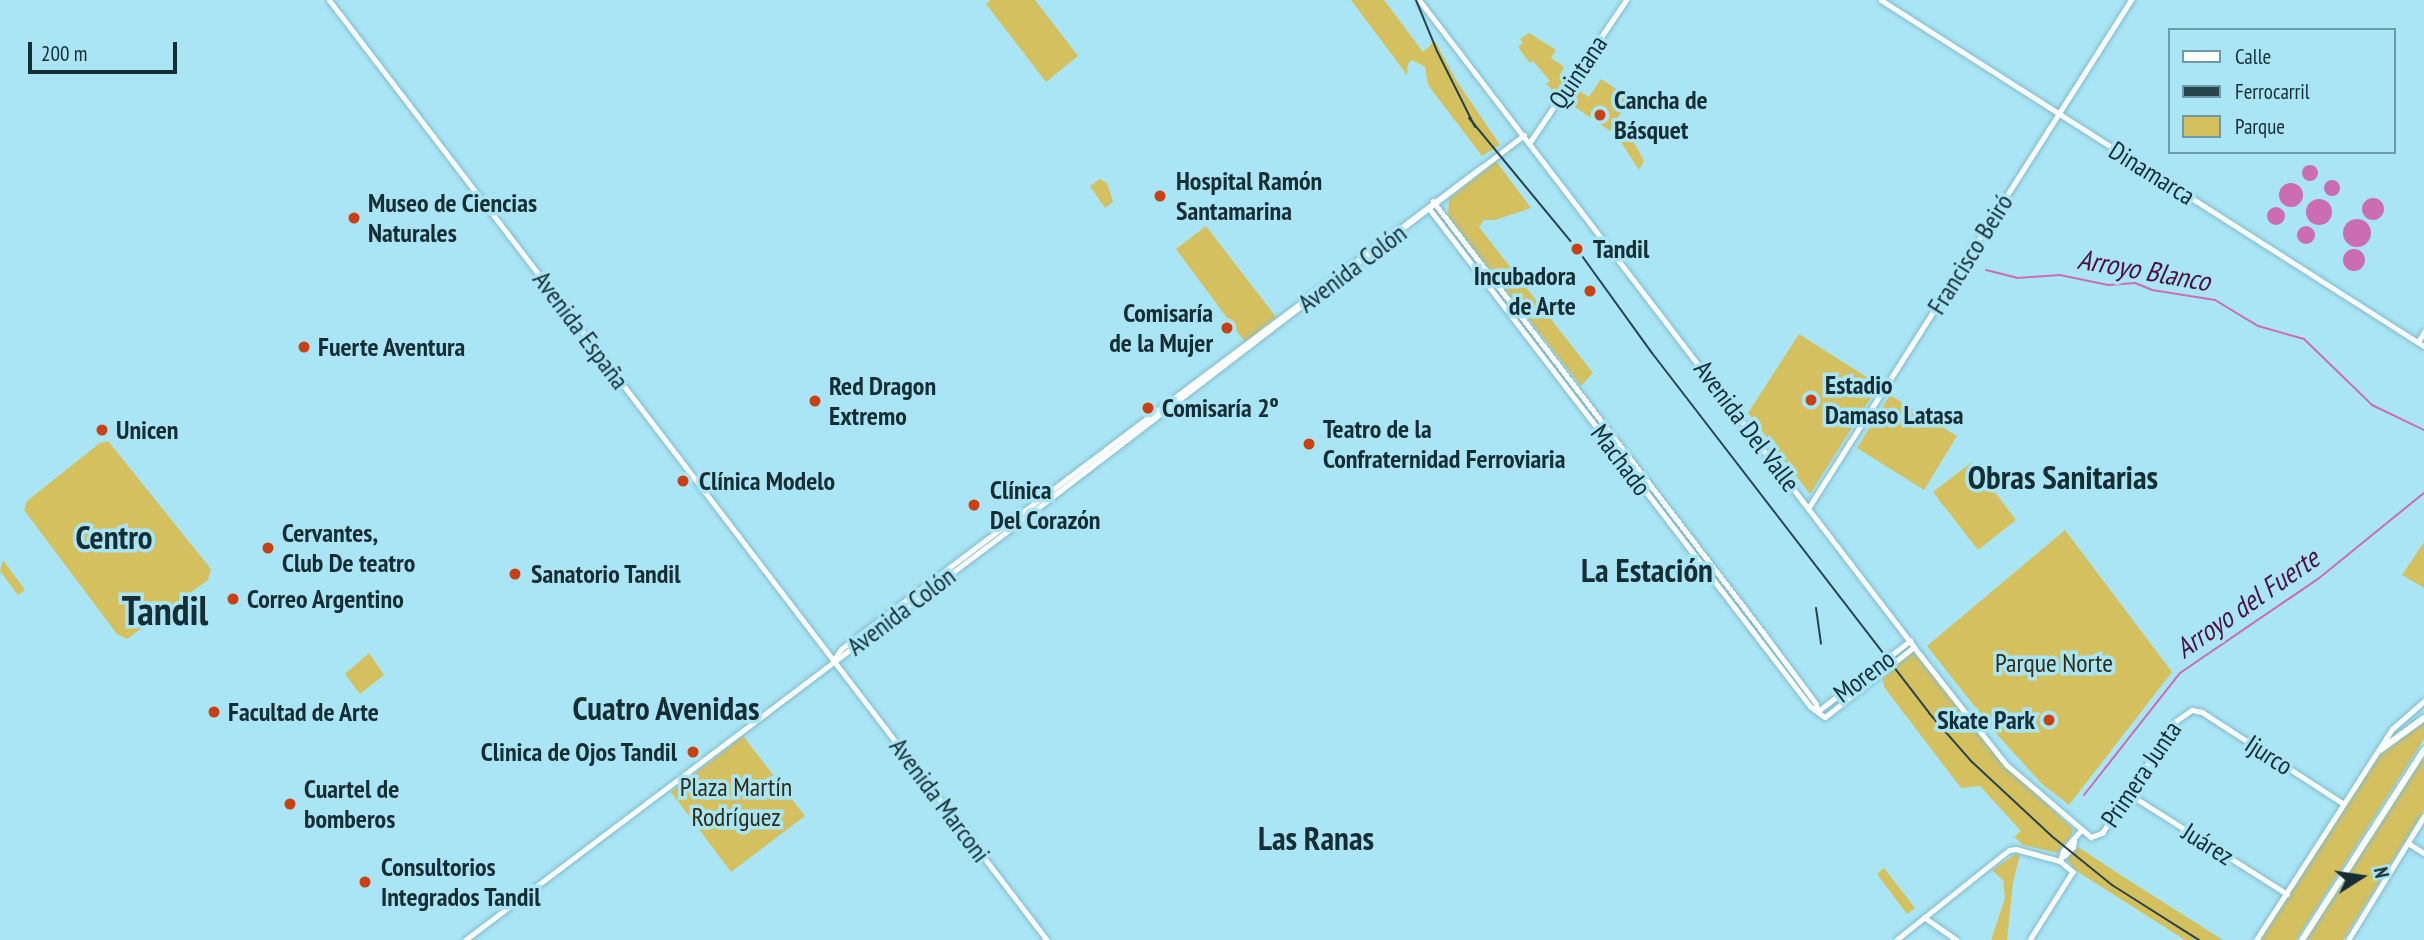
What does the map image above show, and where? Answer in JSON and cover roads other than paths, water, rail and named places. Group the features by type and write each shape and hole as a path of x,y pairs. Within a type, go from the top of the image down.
{"highway":[{"path":"2380,750 2424,718"},
{"path":"2302,940 2424,748"}],"main road":[{"name":"Avenida España","path":"329,0 833,660"},
{"name":"Avenida Del Valle","path":"1419,0 1912,644"},
{"name":"Avenida Colón","path":"465,940 1524,135"},
{"name":"Avenida Marconi","path":"833,660 1047,940"},
{"path":"2256,940 2393,727 2424,701"},
{"path":"2348,940 2424,816"},
{"path":"1896,940 1990,865"}],"street":[{"name":"Quintana","path":"1530,142 1626,0"},
{"name":"Dinamarca","path":"1881,0 2424,346"},
{"name":"Francisco Beiró","path":"1809,507 2131,0"},
{"name":"Machado","path":"1434,203 1770,642 1816,703 1818,711"},
{"name":"Machado","path":"1428,208 1803,697 1825,717"},
{"path":"2418,342 2424,332"},
{"name":"Moreno","path":"1818,711 1912,644"},
{"name":"Moreno","path":"1825,717 1912,644"},
{"name":"Avenida Del Valle","path":"1912,644 2007,765 2091,837"},
{"name":"Primera Junta","path":"2091,837 2102,833 2176,721 2192,709"},
{"name":"Ijurco","path":"2192,709 2202,712 2344,804"},
{"name":"Juárez","path":"2129,794 2287,894"},
{"name":"Primera Junta","path":"2061,858 2073,847 2081,830"},
{"path":"2408,843 2424,853"},
{"path":"1990,865 2013,849 2061,858 2073,872 2030,940"},
{"path":"1924,917 1957,940"}],"waterway":[{"name":"Arroyo Blanco","path":"1986,270 2017,278 2060,275 2108,285 2135,283 2152,290 2215,300 2258,326 2304,339 2372,405 2424,430"},
{"name":"Arroyo del Fuerte","path":"2084,795 2180,673 2318,579 2424,493"}],"railway":[{"path":"1416,0 1437,51 1475,127"},
{"path":"1469,118 1577,249 1652,353 1929,713 1971,761 2054,838 2112,885 2199,940"},
{"path":"1816,608 1821,644"}],"place":[{"name":"Cancha de Básquet","path":"1600,115"},
{"name":"Hospital Ramón Santamarina","path":"1160,196"},
{"name":"Museo de Ciencias Naturales","path":"354,218"},
{"name":"Tandil","path":"1577,249"},
{"name":"Incubadora de Arte","path":"1590,291"},
{"name":"Comisaría de la Mujer","path":"1227,328"},
{"name":"Fuerte Aventura","path":"304,347"},
{"name":"Estadio Damaso Latasa","path":"1811,400"},
{"name":"Red Dragon Extremo","path":"815,401"},
{"name":"Comisaría 2º","path":"1148,408"},
{"name":"Unicen","path":"102,430"},
{"name":"Teatro de la Confraternidad Ferroviaria","path":"1309,444"},
{"name":"Clínica Modelo","path":"683,481"},
{"name":"Clínica Del Corazón","path":"974,505"},
{"name":"Cervantes, Club De teatro","path":"268,548"},
{"name":"Sanatorio Tandil","path":"515,574"},
{"name":"Correo Argentino","path":"233,599"},
{"name":"Facultad de Arte","path":"214,712"},
{"name":"Skate Park","path":"2049,720"},
{"name":"Clinica de Ojos Tandil","path":"693,752"},
{"name":"Cuartel de bomberos","path":"290,804"},
{"name":"Consultorios Integrados Tandil","path":"365,882"}],"district":[{"name":"Obras Sanitarias","path":"2063,477"},
{"name":"Centro","path":"114,537"},
{"name":"La Estación","path":"1647,570"},
{"name":"Tandil","path":"165,610"},
{"name":"Cuatro Avenidas","path":"666,708"},
{"name":"Las Ranas","path":"1316,838"}],"park label":[{"name":"Parque Norte","path":"2054,663"},
{"name":"Plaza Martín Rodríguez","path":"736,802"}]}
